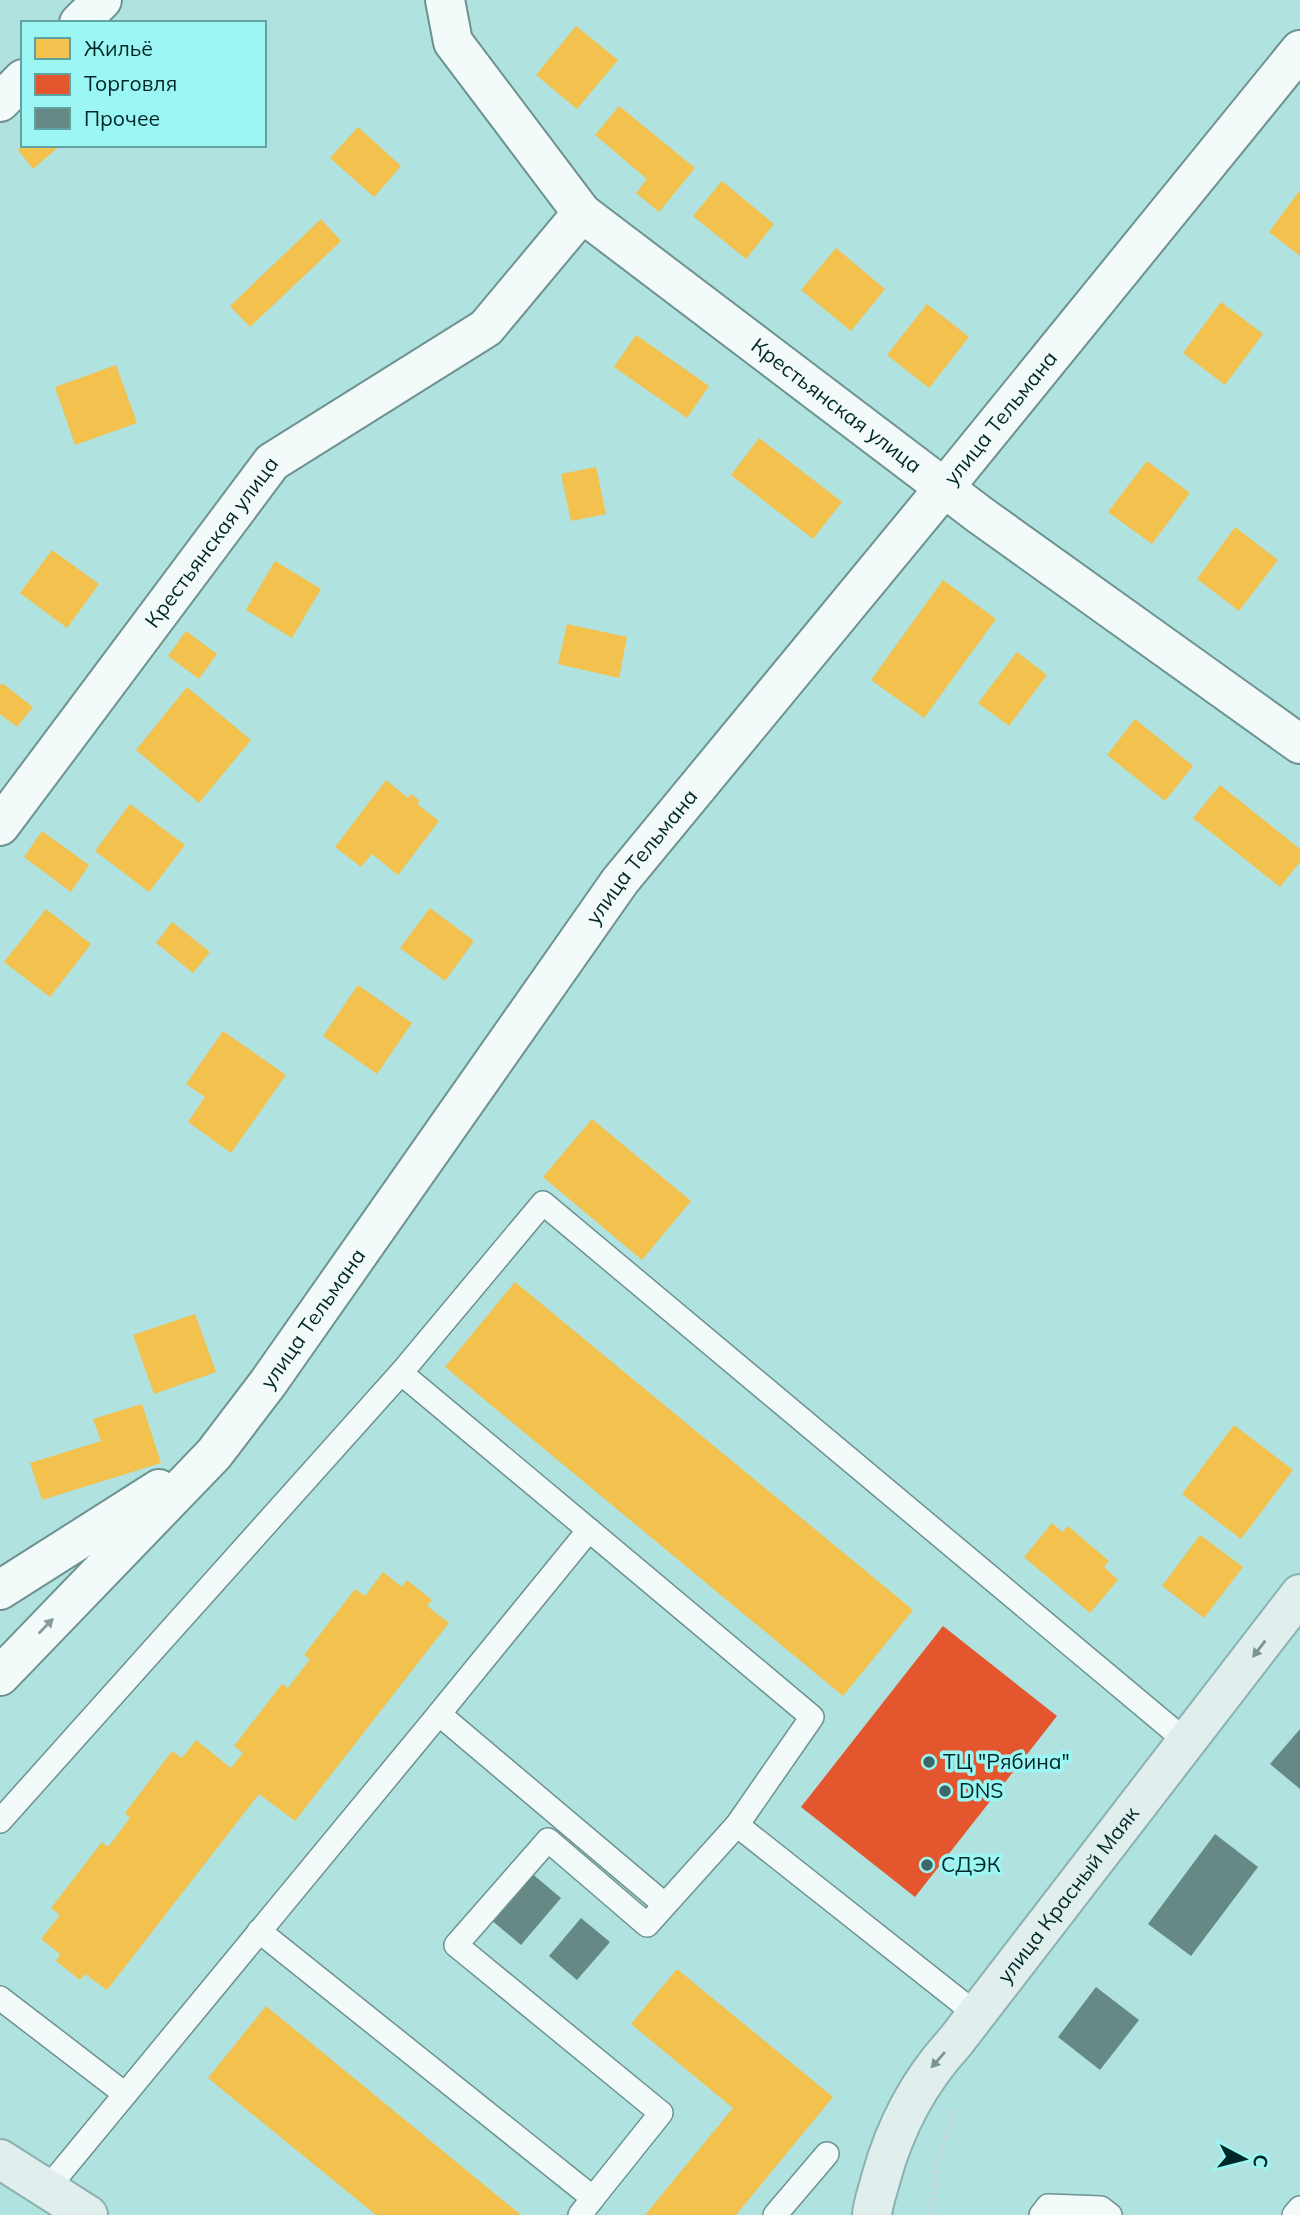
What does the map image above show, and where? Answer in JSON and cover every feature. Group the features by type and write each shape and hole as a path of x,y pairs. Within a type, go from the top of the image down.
{"main road":[{"name":"улица Красный Маяк","path":"872,2215 888,2152 913,2097 932,2067 976,2014 1300,1594"},
{"path":"0,2159 88,2215"}],"street":[{"path":"81,21 102,0"},
{"name":"Крестьянская улица","path":"445,0 453,42 582,213 944,488 1300,744"},
{"name":"улица Тельмана","path":"0,1676 214,1454 268,1383 620,881 1300,50"},
{"path":"0,102 21,81"},
{"name":"Крестьянская улица","path":"0,826 272,462 486,328 582,213"},
{"path":"0,1590 214,1454"}],"lane":[{"path":"0,1821 401,1373 543,1203 1187,1742"},
{"path":"259,1931 587,2206 661,2113 456,1945 548,1840 647,1925 737,1825 812,1717 401,1373"},
{"path":"47,2189 589,1530"},
{"path":"439,1714 664,1904"},
{"path":"737,1825 976,2014"},
{"path":"0,1998 124,2094"},
{"path":"775,2215 827,2154"},
{"path":"1041,2215 1048,2206 1101,2208 1110,2215"},
{"path":"1294,2215 1300,2208"}],"path":[{"path":"930,2215 938,2164 955,2107"}],"building: Жильё":[{"path":"576,26 618,60 577,109 536,75"},
{"path":"619,106 695,168 659,212 636,193 647,179 595,135"},
{"path":"358,127 401,166 374,197 330,158"},
{"path":"22,147 59,147 33,169 18,150"},
{"path":"722,181 774,224 746,259 693,216"},
{"path":"1300,190 1300,256 1269,232"},
{"path":"321,219 341,241 250,327 230,306"},
{"path":"836,248 885,289 851,331 801,290"},
{"path":"1221,302 1263,334 1225,385 1183,353"},
{"path":"927,304 969,337 929,388 887,355"},
{"path":"636,335 709,386 687,418 614,367"},
{"path":"116,365 137,423 75,445 55,387"},
{"path":"759,438 842,502 813,539 731,475"},
{"path":"1147,461 1190,493 1152,544 1108,512"},
{"path":"596,467 606,514 571,521 561,474"},
{"path":"1235,527 1278,560 1239,611 1197,579"},
{"path":"52,550 99,584 67,628 20,593"},
{"path":"275,561 321,589 292,638 246,610"},
{"path":"943,580 996,619 924,718 871,680"},
{"path":"567,624 627,637 619,678 558,664"},
{"path":"186,631 217,654 199,679 168,656"},
{"path":"1017,652 1047,675 1009,726 978,703"},
{"path":"2,683 33,707 17,727 0,714"},
{"path":"187,687 251,740 199,803 136,750"},
{"path":"1135,719 1193,766 1165,801 1107,755"},
{"path":"386,780 408,798 411,794 420,801 417,804 439,821 398,875 372,854 361,867 335,847"},
{"path":"1220,785 1300,849 1300,862 1280,887 1193,818"},
{"path":"130,804 185,845 149,892 95,851"},
{"path":"42,831 89,865 71,892 24,857"},
{"path":"430,908 474,941 445,981 400,948"},
{"path":"46,909 91,944 50,997 4,962"},
{"path":"172,922 210,952 193,973 156,943"},
{"path":"358,985 412,1023 377,1074 323,1036"},
{"path":"223,1031 286,1075 231,1153 188,1122 205,1097 186,1084"},
{"path":"592,1119 691,1201 642,1260 543,1177"},
{"path":"515,1282 913,1610 843,1696 445,1367"},
{"path":"195,1314 216,1372 154,1394 133,1335"},
{"path":"142,1404 161,1463 42,1500 30,1463 101,1441 93,1419"},
{"path":"1234,1425 1293,1470 1241,1539 1182,1494"},
{"path":"1052,1523 1062,1532 1068,1526 1109,1561 1104,1567 1118,1580 1090,1613 1024,1557"},
{"path":"1200,1535 1243,1567 1204,1618 1162,1586"},
{"path":"383,1572 402,1587 407,1580 432,1600 427,1606 449,1623 295,1821 259,1794 107,1990 85,1974 80,1980 56,1961 60,1954 41,1939 60,1915 51,1908 102,1842 108,1847 130,1818 125,1813 172,1751 182,1758 196,1740 231,1768 243,1753 234,1746 282,1684 288,1688 310,1659 304,1655 355,1589 365,1596"},
{"path":"677,1969 833,2097 736,2215 645,2215 733,2108 631,2024"},
{"path":"266,2006 521,2215 376,2215 208,2078"}],"building: Торговля":[{"name":"ТЦ \"Рябина\"","path":"943,1626 1057,1716 915,1897 801,1807"}],"building: Прочее":[{"path":"1300,1729 1300,1789 1270,1764"},
{"path":"1215,1834 1258,1867 1191,1956 1148,1924"},
{"path":"530,1872 561,1898 521,1945 490,1919"},
{"path":"581,1918 610,1942 577,1980 549,1956"},
{"path":"1096,1987 1139,2020 1100,2070 1058,2037"}],"place":[{"name":"ТЦ \"Рябина\"","path":"929,1762"},
{"name":"DNS","path":"945,1791"},
{"name":"СДЭК","path":"927,1865"}]}
